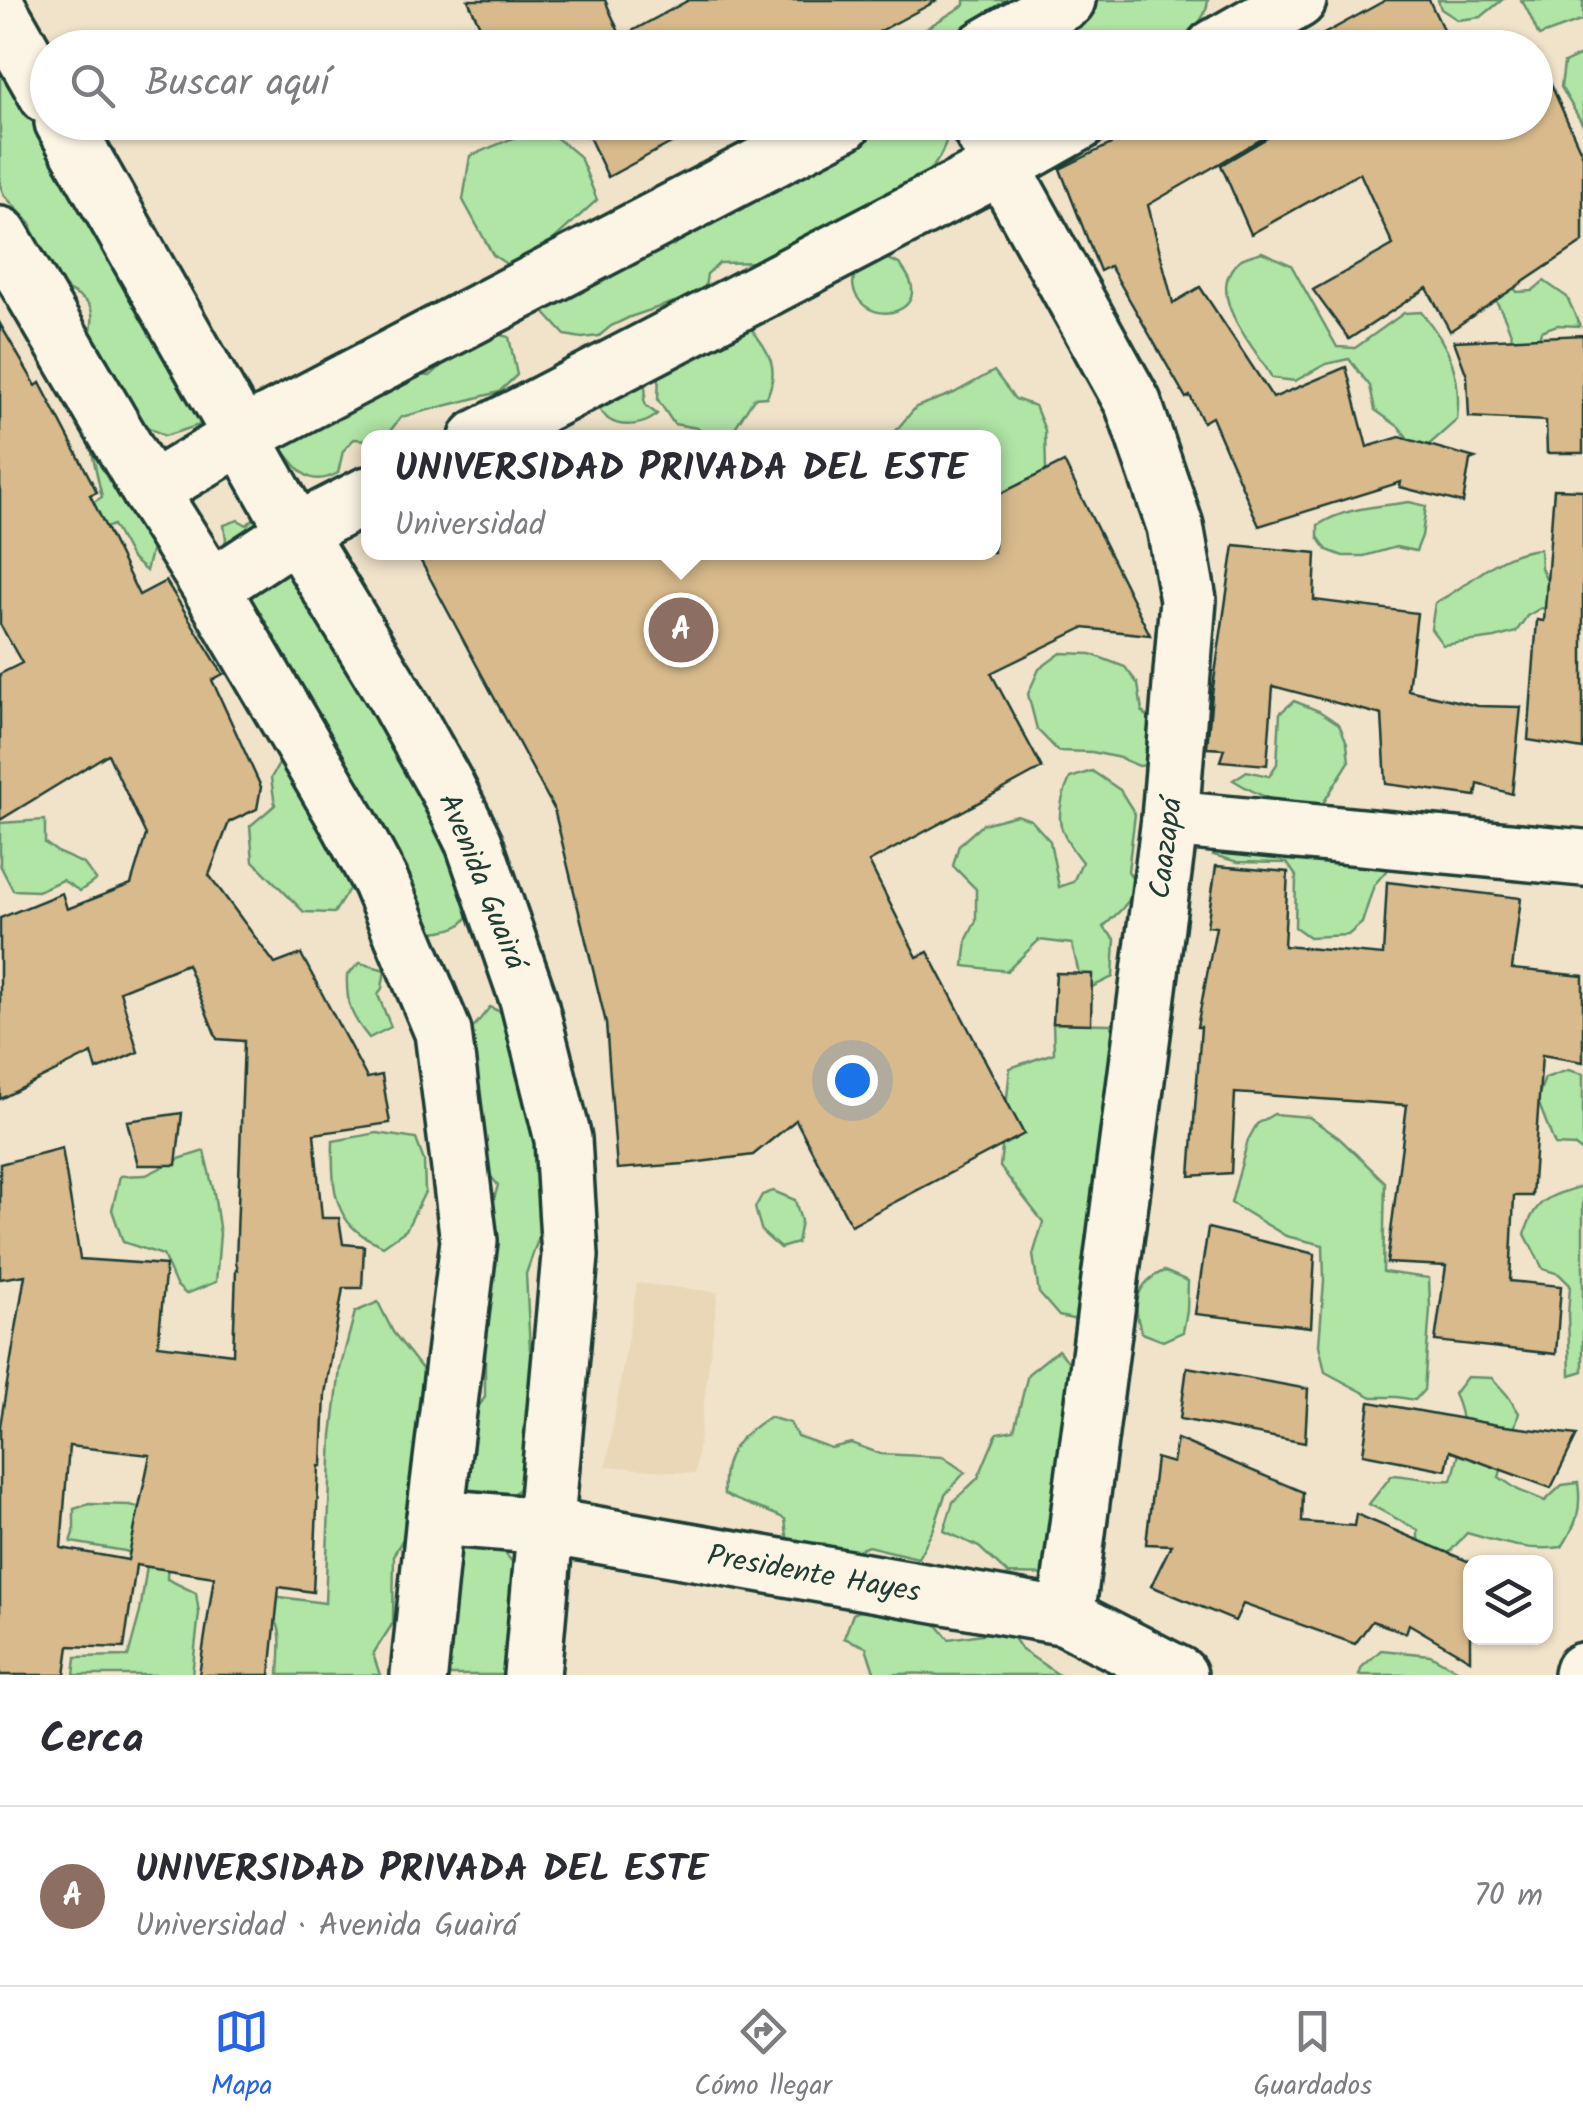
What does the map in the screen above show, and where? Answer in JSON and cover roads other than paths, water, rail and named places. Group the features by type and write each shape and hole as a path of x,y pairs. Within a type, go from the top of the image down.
{"street":[{"path":"1015,30 1067,0"},
{"path":"1246,30 1298,0"},
{"path":"0,12 30,64"},
{"name":"Avenida Guairá","path":"73,140 447,788 474,843 528,999 563,1138 570,1256 532,1675"},
{"path":"150,491 242,436 809,140"},
{"path":"492,430 990,144"},
{"name":"Caazapá","path":"990,144 1133,404 1175,526 1188,600 1170,818 1066,1617"},
{"path":"0,235 380,881 442,1032 468,1241 419,1675"},
{"path":"211,588 296,532 361,498"},
{"path":"1170,818 1583,858"},
{"name":"Presidente Hayes","path":"435,1517 546,1526 1066,1617 1179,1675"}],"place":[{"name":"UNIVERSIDAD PRIVADA DEL ESTE","path":"681,630"}]}
